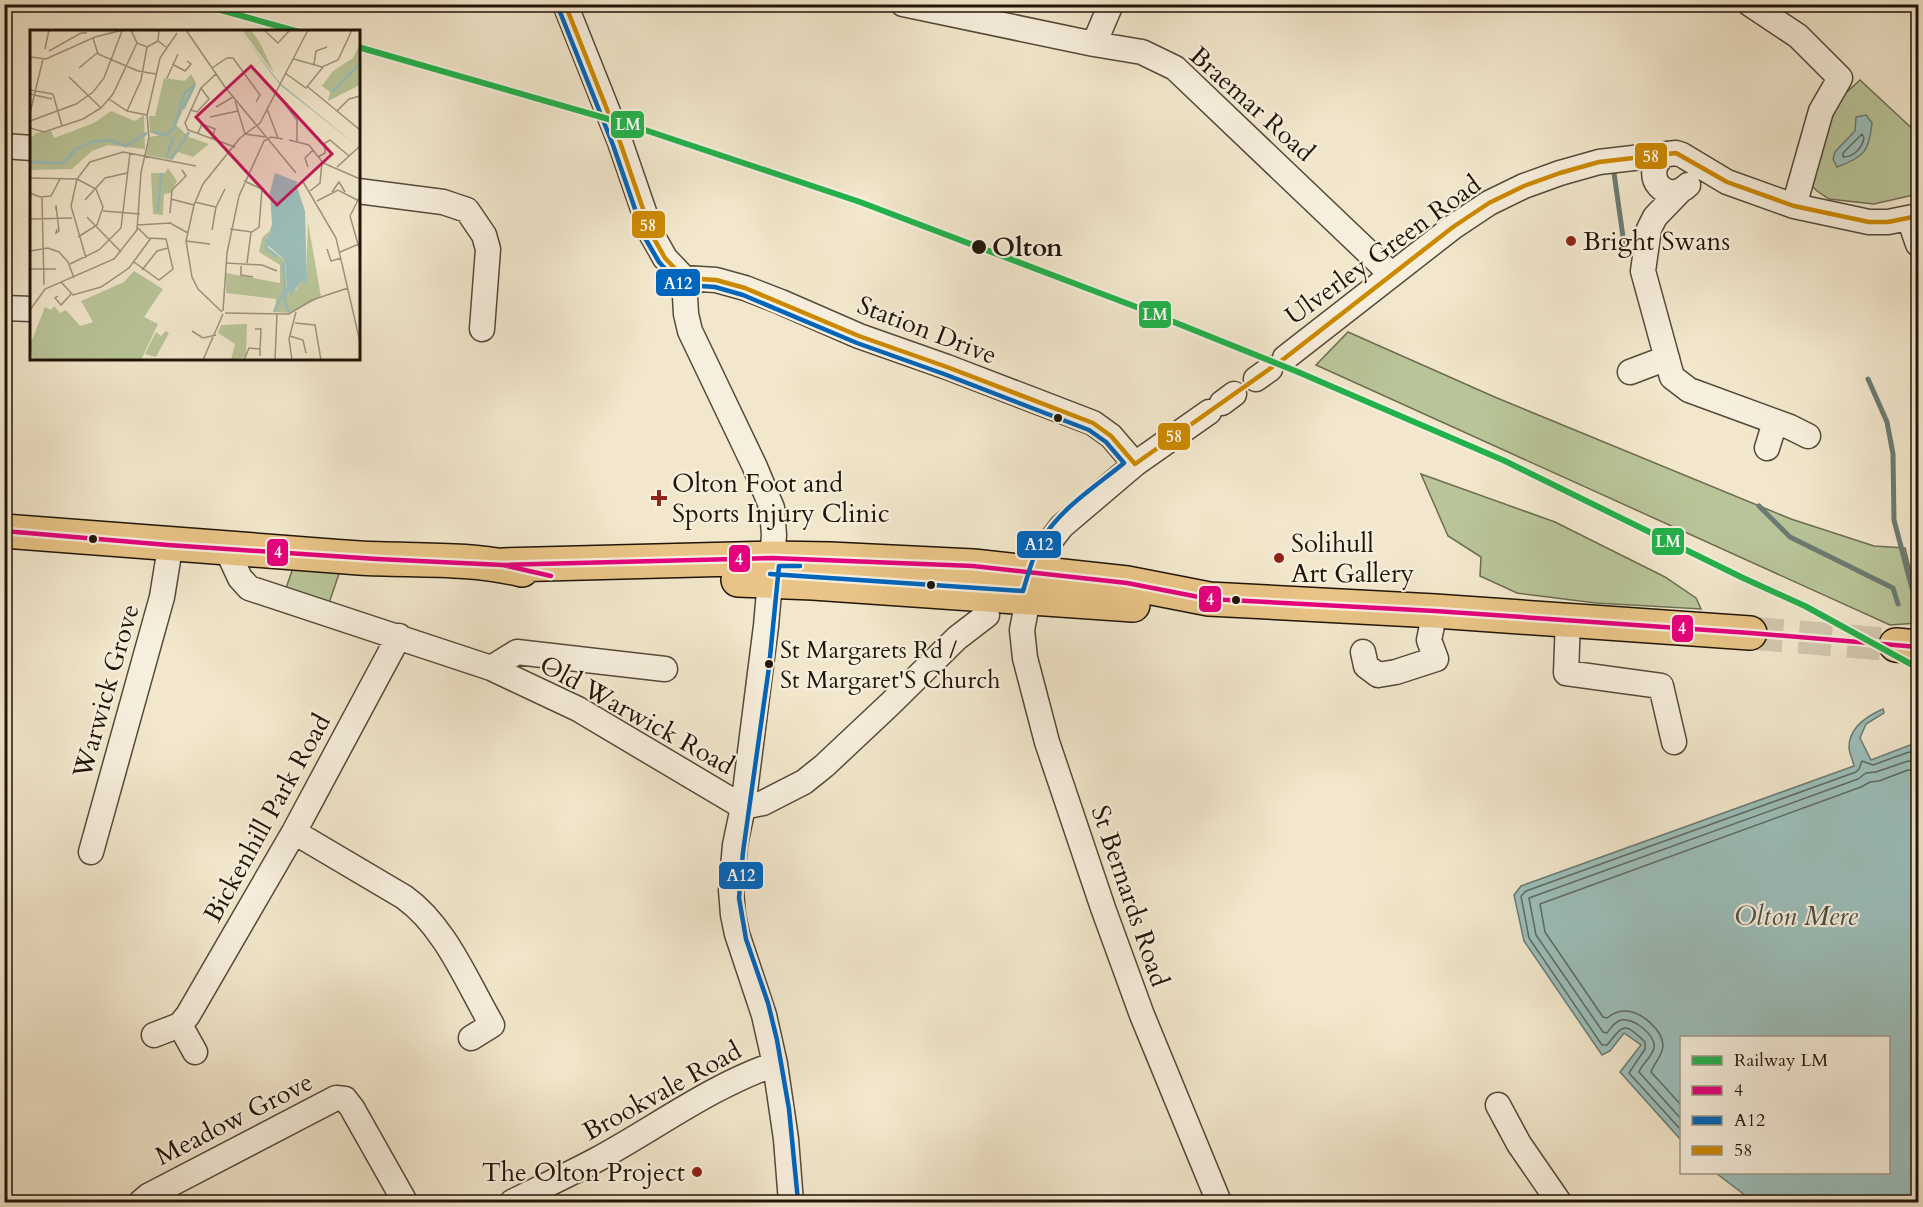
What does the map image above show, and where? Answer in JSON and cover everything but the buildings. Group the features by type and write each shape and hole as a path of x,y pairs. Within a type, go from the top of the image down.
{"highway":[{"path":"4,531 376,559 464,561 502,565 771,570 1032,586 1128,605 1174,604 1209,599 1435,611 1750,633"}],"street":[{"path":"565,4 620,142 652,235 665,258 684,278 686,314 690,331 751,458 772,508 774,535 766,626 743,807 735,845 732,890 733,915 737,934 764,1016 775,1064 786,1139 791,1203"},
{"name":"Braemar Road","path":"903,4 1142,52 1174,68 1391,274"},
{"path":"1094,44 1111,4"},
{"path":"1750,4 1798,36 1840,78 1821,111 1794,206"},
{"path":"4,146 30,148"},
{"path":"1808,436 1689,390 1672,377 1643,271 1647,237 1655,217 1655,165 1663,156 1676,153 1727,182 1794,206 1869,222 1888,222 1914,217 1918,244"},
{"name":"Ulverley Green Road","path":"1270,369 1453,227 1489,203 1524,186 1599,162 1663,156"},
{"path":"1655,217 1693,177 1688,159"},
{"path":"1621,161 1656,181 1667,192 1727,182"},
{"path":"360,191 443,202 467,210 484,235 488,249 482,329"},
{"name":"Station Drive","path":"684,278 716,280 745,288 859,336 1093,423 1111,436 1135,464"},
{"path":"4,308 30,309"},
{"path":"1630,372 1666,358"},
{"path":"1032,586 1046,548 1062,526 1135,464 1222,403"},
{"path":"1767,448 1775,422"},
{"name":"Warwick Grove","path":"91,852 162,597 168,545"},
{"name":"Old Warwick Road","path":"226,548 240,578 249,588 491,668 578,709 743,807 763,803 804,782 865,728 957,638 987,615"},
{"name":"St Bernards Road","path":"1032,586 1023,621 1024,658 1047,742 1142,1015 1219,1203"},
{"path":"1363,652 1366,666 1378,675 1396,672 1436,658 1429,640 1435,611"},
{"path":"1568,620 1566,673 1661,686 1674,742"},
{"name":"Bickenhill Park Road","path":"180,1025 194,1005 294,832 399,636"},
{"path":"491,668 517,652 665,669"},
{"path":"294,832 404,897 430,920 492,1025 471,1038"},
{"path":"154,1035 180,1025 195,1052"},
{"name":"Brookvale Road","path":"512,1203 598,1159 706,1095 751,1072 775,1064"},
{"name":"Meadow Grove","path":"141,1203 148,1196 336,1098 345,1099 352,1108 405,1203"},
{"path":"1499,1105 1519,1144 1559,1203"}],"green space":[{"path":"1860,80 1918,134 1918,194 1874,204 1829,199 1808,182 1835,103"},
{"path":"1348,332 1497,398 1791,519 1874,546 1905,548 1918,601 1918,623 1890,625 1316,365"},
{"path":"1421,474 1555,522 1665,577 1696,598 1701,609 1596,603 1517,593 1480,576 1481,557 1448,536"},
{"path":"294,565 341,568 328,606 285,591"}],"water":[{"path":"1866,115 1872,123 1867,147 1853,160 1837,167 1833,159 1835,152 1855,131 1856,117"},
{"name":"Olton Mere","path":"1883,709 1884,713 1866,724 1860,738 1871,760 1910,745 1918,750 1918,1202 1754,1202 1717,1174 1890,1174 1890,1036 1680,1036 1680,1139 1620,1072 1641,1045 1624,1033 1610,1051 1602,1055 1524,941 1514,895 1521,886 1854,766 1849,747 1852,734 1860,723"}],"waterway":[{"path":"1614,173 1625,251"},
{"path":"1868,379 1887,422 1893,454 1894,520 1918,611"},
{"path":"1759,506 1790,537 1893,588 1898,604"}],"tunnel":[{"path":"1750,633 1896,645"}],"rail line":[{"name":"LM","path":"199,4 292,30"},
{"name":"LM","path":"360,48 636,127 860,202 1139,308 1298,372 1505,461 1805,606 1918,668"}],"transit line":[{"name":"58","path":"565,4 620,142 652,235 665,258 684,278 716,280 745,288 859,336 1093,423 1111,436 1135,464 1285,358 1453,227 1489,203 1524,186 1560,173 1599,162 1676,153 1727,182 1794,206 1869,222 1888,222 1918,216"},
{"name":"A12","path":"558,7 613,145 645,238 659,262 679,284 715,287 743,295 857,343 1089,430 1106,442 1124,463 1078,499 1048,531 1040,543 1023,591 770,574"},
{"name":"4","path":"4,531 168,545 503,565 551,576"},
{"name":"4","path":"503,565 772,558 973,566 1127,583 1209,599 1435,611 1918,647"},
{"name":"A12","path":"798,1201 789,1109 777,1040 768,1003 746,939 739,898 743,852 769,667 779,566 800,566"}],"place":[{"name":"Bright Swans","path":"1571,241"},
{"name":"Olton","path":"979,247"},
{"name":"Olton Foot and Sports Injury Clinic","path":"659,498"},
{"name":"Solihull Art Gallery","path":"1279,558"},
{"name":"St Margarets Rd / St Margaret'S Church","path":"769,664"},
{"name":"The Olton Project","path":"697,1172"}]}
